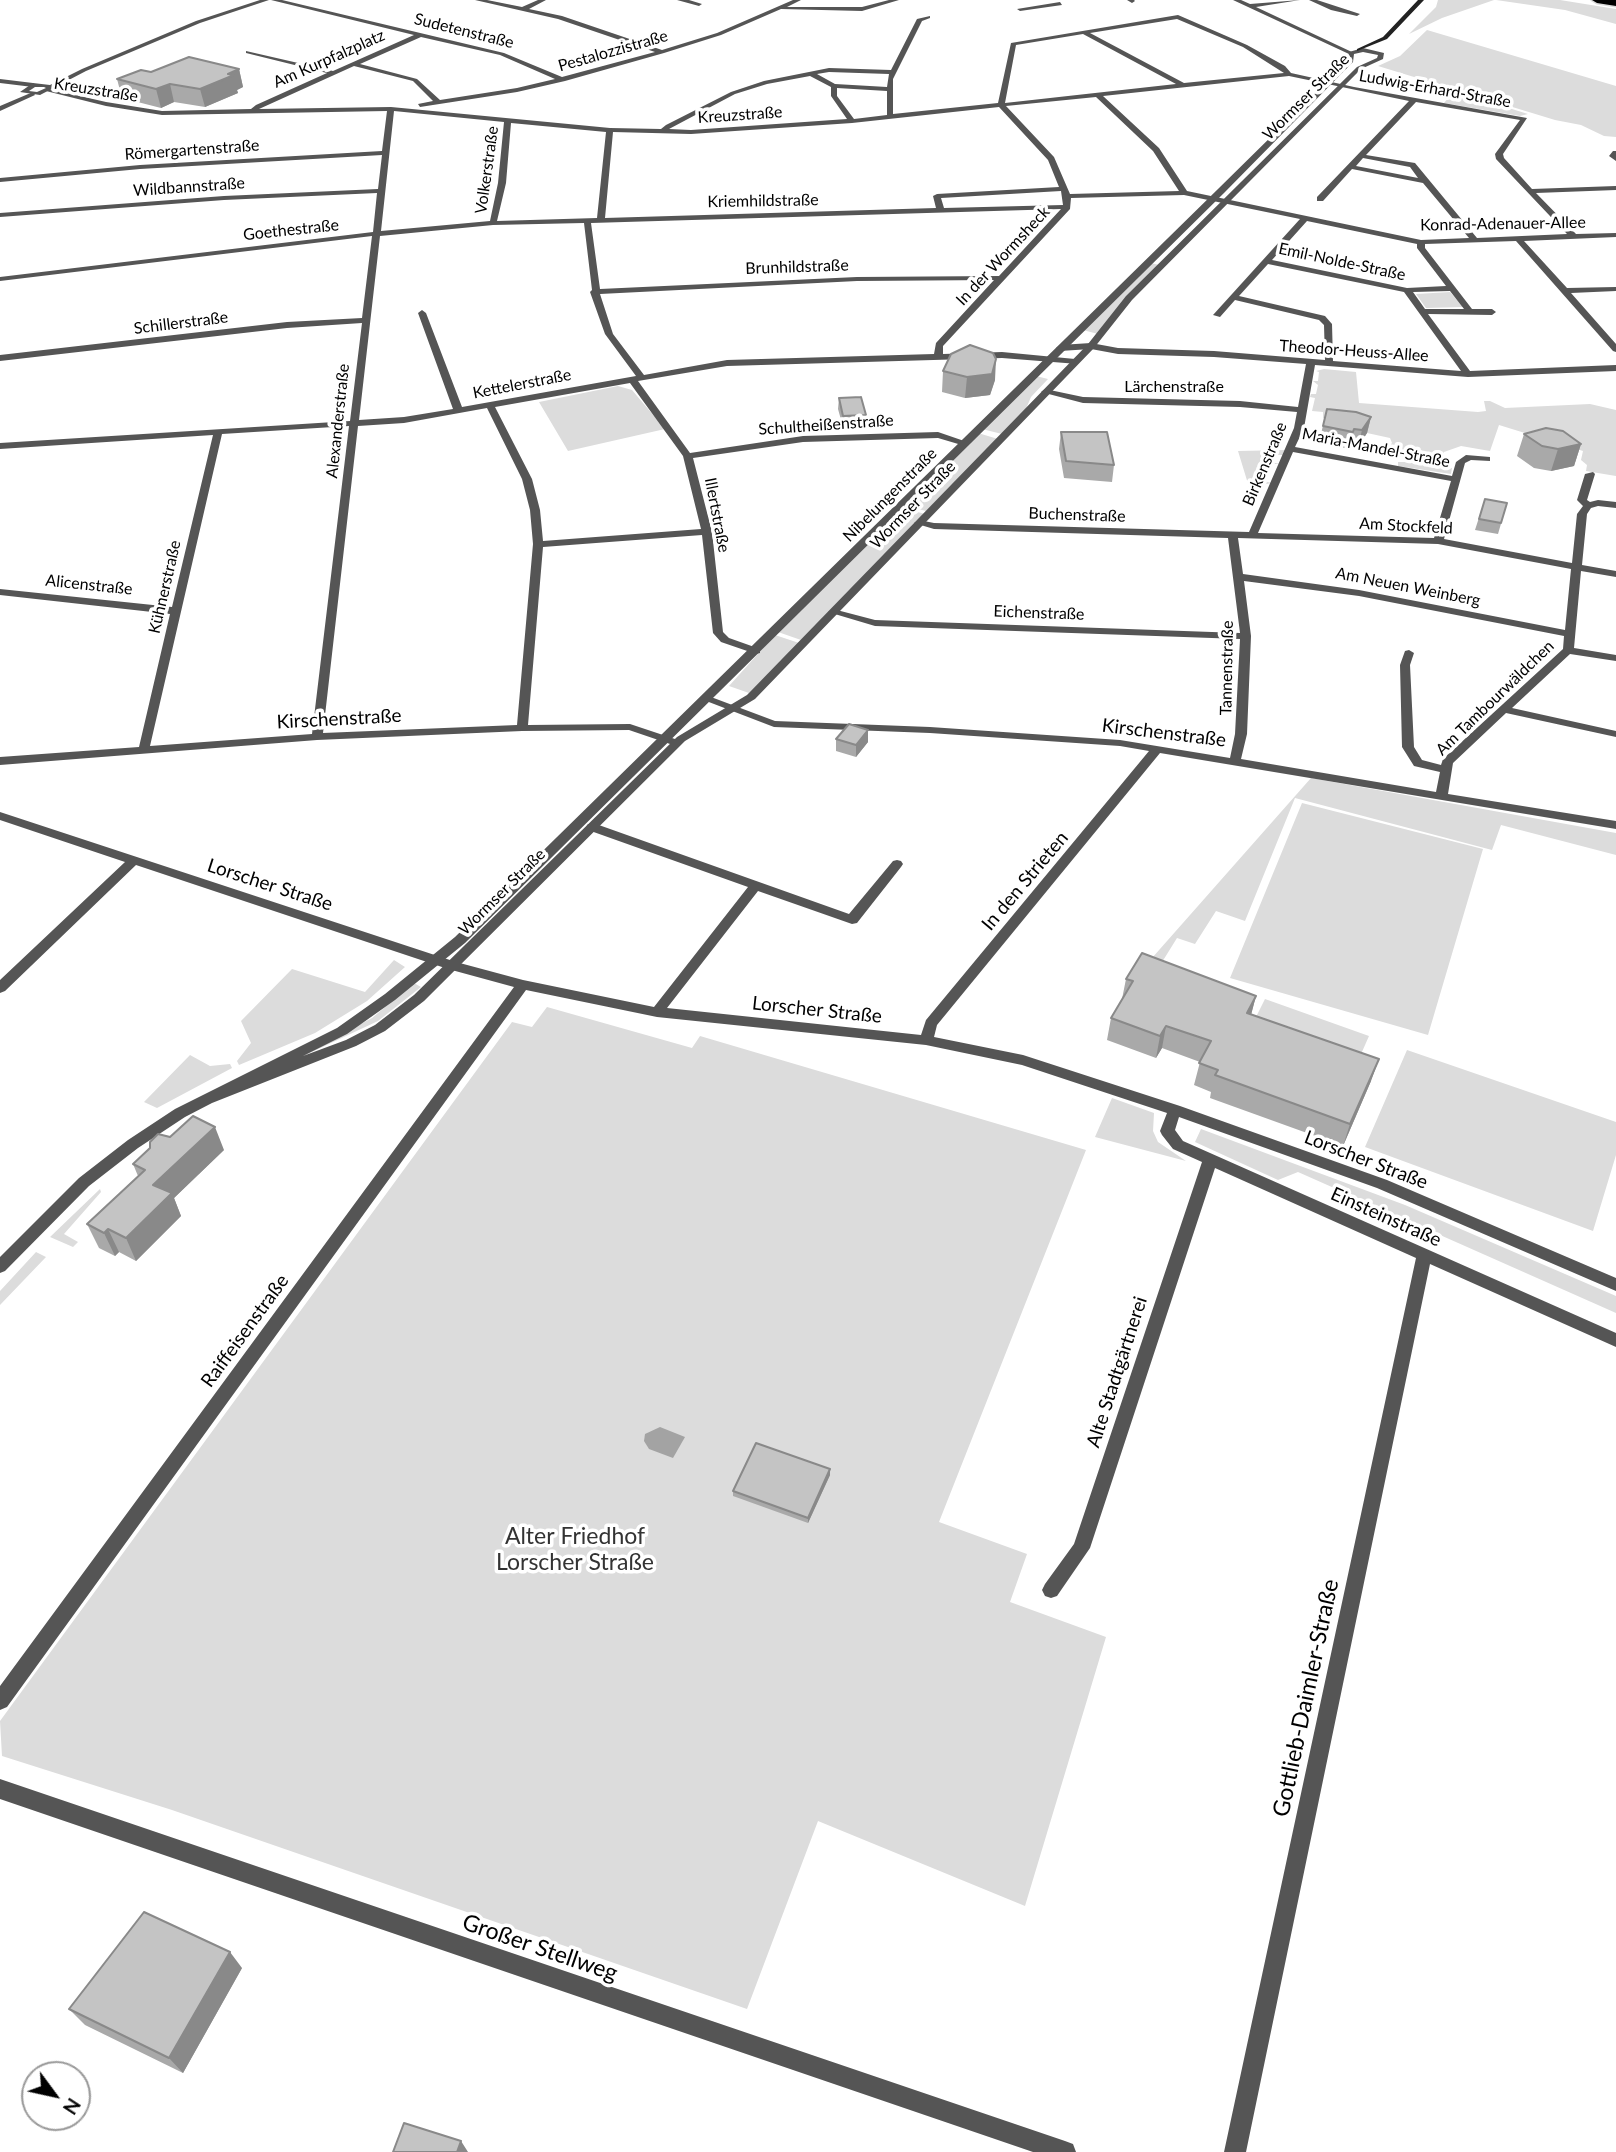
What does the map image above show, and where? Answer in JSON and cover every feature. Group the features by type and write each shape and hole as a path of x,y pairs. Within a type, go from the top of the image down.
{"highway":[{"path":"1597,0 1616,3"}],"main road":[{"path":"1354,53 1385,38 1421,0"},
{"path":"1382,54 1385,38"}],"street":[{"path":"0,81 42,85 76,74 198,22 266,0"},
{"name":"Sudetenstraße","path":"274,0 502,54 551,72 563,80"},
{"path":"478,0 584,24 662,52"},
{"path":"523,9 543,0"},
{"path":"680,0 699,4"},
{"name":"Pestalozzistraße","path":"391,109 449,102 563,80 719,34 798,0"},
{"name":"Pestalozzistraße","path":"779,9 862,9 896,0"},
{"path":"1015,0 1020,9"},
{"path":"1236,0 1374,61"},
{"path":"1250,6 1297,0"},
{"path":"1312,0 1333,9 1357,13"},
{"path":"1020,9 1060,4"},
{"path":"1016,17 1020,9"},
{"path":"890,117 893,72 919,20 928,17"},
{"path":"1001,105 1012,45 1178,17 1245,46 1283,67 1289,74"},
{"path":"1083,32 1184,86"},
{"name":"Am Kurpfalzplatz","path":"251,113 258,106 420,35"},
{"path":"248,52 333,73"},
{"path":"1354,53 1382,54"},
{"name":"Nibelungenstraße","path":"206,1099 342,1031 436,960 671,741 707,699 1213,199 1352,60 1354,53"},
{"name":"Wormser Straße","path":"206,1099 329,1053 380,1028 453,966 592,827 671,741 733,710 751,697 1091,346 1129,298 1359,68 1382,57 1382,54"},
{"path":"354,64 415,80 439,103 428,112"},
{"path":"662,132 668,126 733,93 808,72 852,69 893,72"},
{"path":"808,72 834,86 890,89"},
{"path":"0,107 50,89 76,74"},
{"name":"Kreuzstraße","path":"36,94 100,107 149,112 251,113 391,109 610,130 662,132 852,121 1289,74 1330,82"},
{"path":"0,81 36,94"},
{"name":"Ludwig-Erhard-Straße","path":"1330,82 1525,119 1499,154 1500,159 1530,191"},
{"name":"Kreuzstraße","path":"42,85 149,112"},
{"path":"0,107 33,86"},
{"path":"834,86 835,96 852,121"},
{"path":"1098,94 1156,150 1184,193"},
{"path":"1320,199 1415,100"},
{"path":"445,113 449,102"},
{"name":"In der Wormsheck","path":"938,356 939,345 1067,207 1066,192 1051,159 1001,105"},
{"name":"Alexanderstraße","path":"317,737 391,109"},
{"name":"Volkerstraße","path":"494,223 502,183 508,120"},
{"path":"601,219 610,130"},
{"name":"Römergartenstraße","path":"0,180 140,167 385,153"},
{"path":"1616,153 1613,156 1616,159"},
{"path":"1361,156 1412,165 1476,241"},
{"path":"1351,167 1425,181"},
{"path":"1530,191 1616,188"},
{"name":"Wildbannstraße","path":"0,215 190,200 381,191"},
{"path":"1530,191 1574,237"},
{"path":"941,211 937,196 1066,192 1184,193 1213,199"},
{"name":"Konrad-Adenauer-Allee","path":"1213,199 1420,242 1616,235"},
{"name":"Kriemhildstraße","path":"587,220 1067,207"},
{"path":"1217,315 1304,219"},
{"name":"Goethestraße","path":"0,279 330,238 375,236 494,223 587,220"},
{"name":"Illertstraße","path":"587,220 594,292 609,334 688,456 707,532 718,633 725,639 756,651"},
{"path":"1519,240 1616,349"},
{"path":"1420,242 1468,309"},
{"name":"Emil-Nolde-Straße","path":"1267,261 1407,290 1453,288"},
{"name":"Brunhildstraße","path":"594,292 857,279 1002,278"},
{"path":"1564,291 1616,289"},
{"path":"1407,290 1468,374"},
{"path":"1234,297 1322,318 1328,324 1329,364"},
{"path":"1421,311 1468,309 1492,312"},
{"path":"422,313 459,412"},
{"name":"Schillerstraße","path":"0,358 287,325 365,320"},
{"path":"1075,334 1091,346"},
{"name":"Theodor-Heuss-Allee","path":"1060,348 1091,346 1118,351 1213,354 1468,374 1616,368"},
{"name":"Kettelerstraße","path":"0,446 354,424 459,412 727,363 1002,355 1075,362"},
{"path":"1048,361 1065,372"},
{"name":"Birkenstraße","path":"1252,536 1292,449 1303,410 1311,362"},
{"name":"Lärchenstraße","path":"1045,393 1083,400 1240,404 1303,410"},
{"path":"490,406 527,479 535,510 538,544 522,728"},
{"name":"Kühnerstraße","path":"144,749 218,432"},
{"name":"Schultheißenstraße","path":"688,456 745,446 831,438 938,435 965,443"},
{"name":"Maria-Mandel-Straße","path":"1292,449 1455,479"},
{"name":"Maria-Mandel-Straße","path":"1438,541 1461,462 1465,459 1487,459"},
{"name":"Am Tambourwäldchen","path":"1442,794 1447,762 1568,650 1582,514 1588,506 1582,500 1590,474"},
{"path":"1588,506 1616,505"},
{"name":"Buchenstraße","path":"919,523 934,526 1233,535"},
{"path":"538,544 707,532"},
{"name":"Am Stockfeld","path":"1233,535 1438,541 1616,574"},
{"name":"Tannenstraße","path":"1233,535 1246,636 1241,734 1235,760"},
{"name":"Am Neuen Weinberg","path":"1240,578 1359,593 1569,634"},
{"name":"Alicenstraße","path":"0,592 175,611"},
{"name":"Eichenstraße","path":"833,612 875,623 1246,636"},
{"path":"1568,650 1616,658"},
{"name":"Am Tambourwäldchen","path":"1409,653 1405,665 1408,747 1418,762 1444,769"},
{"name":"Kirschenstraße","path":"707,699 774,724 969,732 1158,748 1616,825"},
{"path":"1506,710 1616,734"},
{"name":"Kirschenstraße","path":"0,761 317,737 522,728 630,727 671,741"},
{"name":"In den Strieten","path":"926,1041 931,1023 1158,748"},
{"name":"Lorscher Straße","path":"0,816 453,966 523,985 657,1012 926,1041 1023,1060 1175,1110 1382,1184 1616,1285"},
{"path":"592,827 852,920 897,864"},
{"path":"0,988 133,861"},
{"path":"657,1012 756,885"},
{"name":"Raiffeisenstraße","path":"0,1701 523,985"},
{"path":"0,1267 84,1182 164,1122 206,1099"},
{"name":"Einsteinstraße","path":"1175,1110 1167,1130 1178,1145 1616,1340"},
{"name":"Alte Stadtgärtnerei","path":"1051,1590 1081,1548 1210,1160"},
{"name":"Gottlieb-Daimler-Straße","path":"1235,2152 1424,1255"},
{"name":"Großer Stellweg","path":"0,1789 1065,2152"}],"green space":[{"path":"1438,0 1494,0 1442,18 1409,34 1436,7"},
{"path":"1496,0 1560,0 1616,9 1616,24 1565,10"},
{"path":"1427,30 1616,86 1616,137 1604,136 1581,125 1555,120 1378,66 1400,56"},
{"path":"1454,91 1528,114 1520,116 1444,103"},
{"path":"1151,263 1159,265 1098,334 1083,330"},
{"path":"1450,292 1463,307 1426,308 1416,294"},
{"path":"1324,369 1356,372 1359,403 1478,412 1486,411 1484,401 1505,408 1590,404 1616,410 1616,476 1586,471 1587,465 1581,460 1583,451 1499,425 1490,451 1461,446 1444,452 1439,466 1452,468 1451,474 1398,466 1398,462 1406,462 1408,458 1385,451 1392,443 1390,438 1323,418 1323,412 1312,411 1315,398 1310,397 1311,394 1316,394 1318,385 1313,381 1318,381 1319,372 1316,371"},
{"path":"1036,376 1048,379 1031,397 1025,411 1002,434 982,429"},
{"path":"618,386 632,390 665,429 568,451 539,402"},
{"path":"978,433 998,439 926,511 906,506"},
{"path":"1286,450 1284,455 1274,455 1271,462 1280,464 1270,464 1263,481 1272,483 1249,487 1238,451"},
{"path":"903,508 925,514 801,640 778,632"},
{"path":"775,635 799,643 749,693 729,686"},
{"path":"1311,778 1616,833 1616,855 1501,825 1492,850 1295,798 1245,921 1216,911 1195,944 1177,938 1159,967 1137,975"},
{"path":"1302,803 1483,849 1428,1035 1230,978"},
{"path":"394,960 405,967 367,1001 315,1033 239,1065 237,1061 251,1043 241,1021 292,969 365,992"},
{"path":"414,983 421,987 378,1021 269,1072 372,1018"},
{"path":"1265,999 1369,1036 1354,1070 1248,1033"},
{"name":"Alter Friedhof Lorscher Straße","path":"547,1007 692,1048 700,1036 1086,1150 939,1522 1027,1554 1010,1602 1106,1637 1025,1906 818,1821 747,2009 172,1810 2,1756 0,1721 512,1022 532,1027"},
{"path":"1407,1050 1616,1122 1616,1155 1593,1231 1365,1147"},
{"path":"190,1055 210,1066 230,1064 232,1068 157,1108 144,1102"},
{"path":"1112,1098 1154,1113 1153,1131 1158,1142 1186,1161 1095,1137"},
{"path":"1201,1129 1405,1205 1616,1296 1616,1313 1298,1172 1278,1180 1195,1142"},
{"path":"100,1189 101,1192 64,1234 78,1242 73,1247 50,1237"},
{"path":"36,1252 46,1257 0,1305 0,1291"}],"shaded area":[{"path":"660,1427 685,1437 673,1458 649,1449 644,1441 645,1434"}],"building":[{"path":"189,57 239,69 228,74 234,75 200,89 170,84 156,89 117,79 141,70 151,72"},
{"path":"970,345 993,353 996,359 992,374 967,377 943,371 951,354"},
{"path":"861,397 866,415 843,416 839,398"},
{"path":"1327,409 1356,412 1371,417 1362,430 1354,429 1353,432 1323,426"},
{"path":"1546,428 1563,431 1581,444 1558,449 1542,446 1524,434"},
{"path":"1061,432 1107,432 1114,465 1066,461"},
{"path":"1485,499 1507,503 1501,523 1479,519"},
{"path":"849,724 868,730 856,745 836,739"},
{"path":"1142,953 1256,996 1247,1013 1379,1059 1350,1124 1215,1075 1218,1070 1199,1063 1211,1041 1166,1026 1160,1036 1111,1018 1133,981 1126,979"},
{"path":"193,1116 215,1127 153,1185 172,1193 126,1238 108,1229 104,1233 87,1224 145,1170 133,1164 150,1148 150,1142 158,1134 170,1137"},
{"path":"756,1443 830,1469 808,1518 733,1491"},
{"path":"144,1912 230,1952 169,2058 69,2009"},
{"path":"404,2123 461,2141 457,2152 393,2152"}]}
